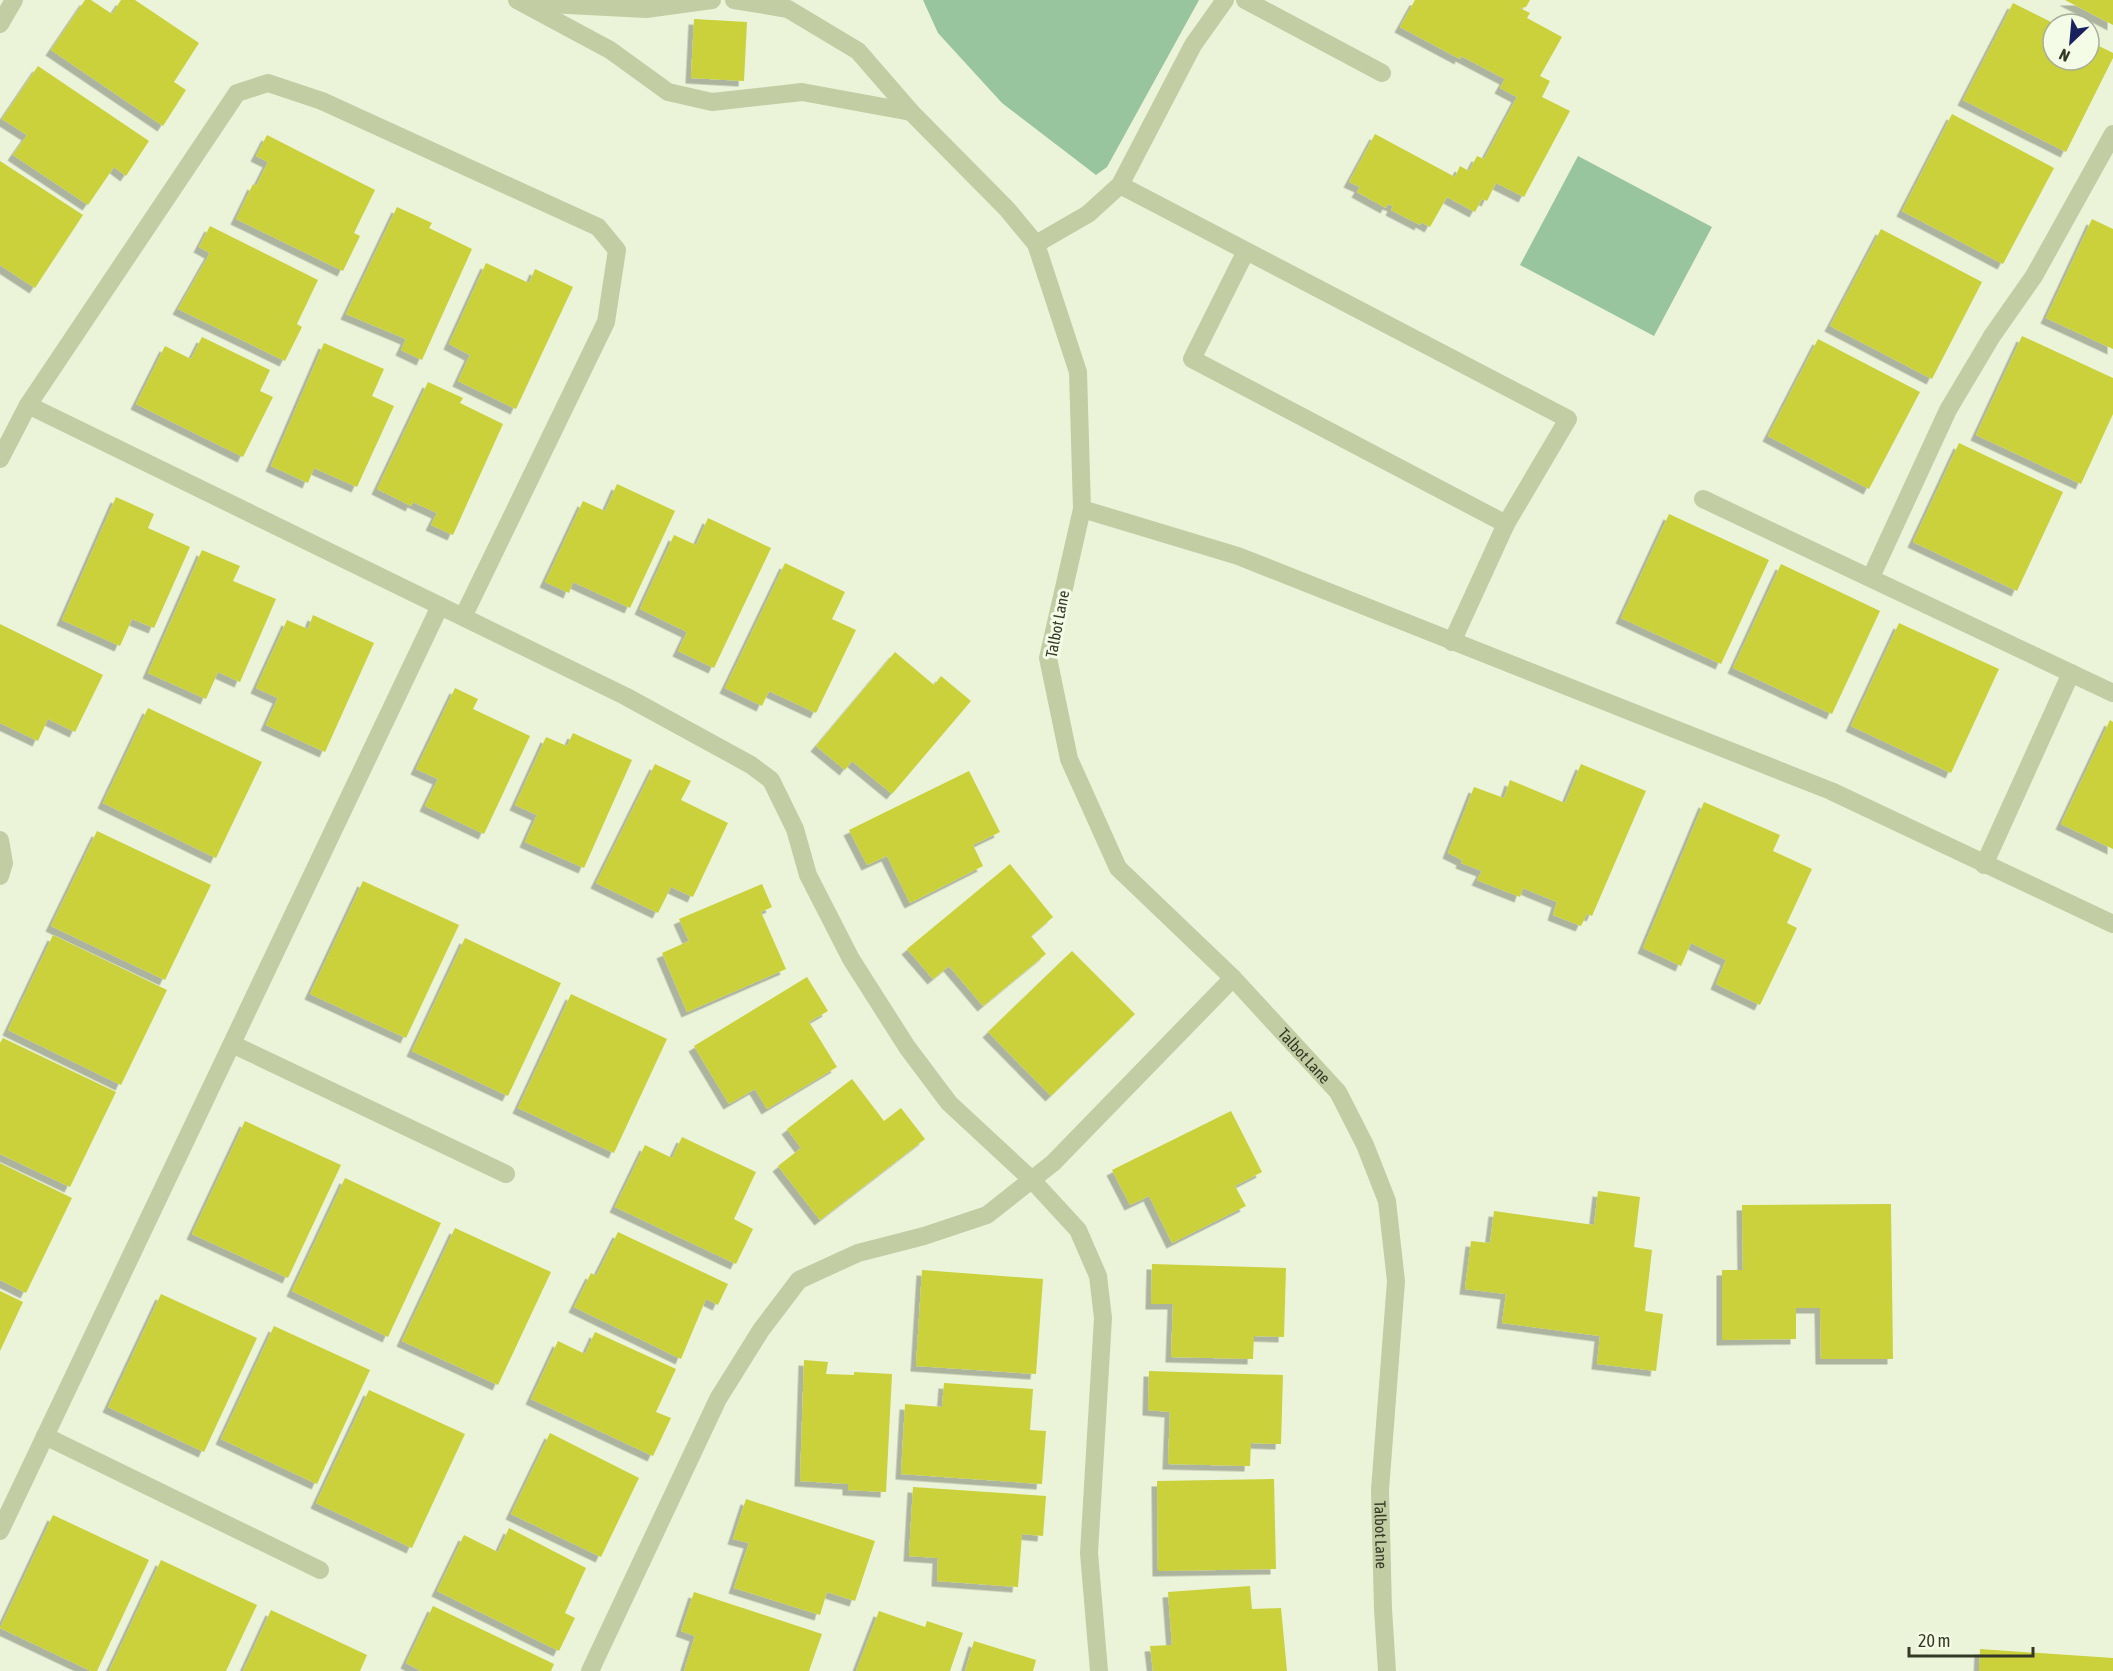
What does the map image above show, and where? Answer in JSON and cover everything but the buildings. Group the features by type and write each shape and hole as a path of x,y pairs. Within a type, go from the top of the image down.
{"street":[{"path":"0,24 14,0"},
{"path":"520,1 646,9 712,0"},
{"path":"734,0 788,9 858,51 911,112 1007,209 1036,244 1088,214 1120,185 1193,45 1225,0"},
{"path":"1245,0 1382,73"},
{"path":"520,1 610,50 668,92 712,102 802,92 911,112"},
{"path":"0,459 28,405 237,93 268,83 322,101 598,227 617,250 606,322 464,618"},
{"path":"1871,577 1948,410 1992,336 2034,276 2113,134"},
{"path":"1120,185 1568,419 1506,524 1452,642"},
{"name":"Talbot Lane","path":"1036,244 1078,372 1082,509 1048,658 1069,759 1118,868 1233,978 1338,1092 1365,1145 1387,1202 1396,1281 1380,1490 1387,1671"},
{"path":"1246,251 1192,359 1506,524"},
{"path":"28,405 625,696 751,765 771,780 795,829 808,874 851,959 907,1047 949,1103 1032,1180 1078,1230 1098,1276 1102,1308 1101,1362 1089,1553 1099,1671"},
{"path":"1703,499 2113,693"},
{"path":"1082,509 1238,556 1831,791 2113,924"},
{"path":"0,1531 440,606"},
{"path":"1984,865 2071,673"},
{"path":"0,840 4,863 0,876"},
{"path":"590,1671 718,1399 760,1330 799,1280 858,1253 924,1236 987,1215 1053,1163 1233,978"},
{"path":"232,1044 506,1174"},
{"path":"45,1436 320,1570"}],"green space":[{"path":"923,0 1199,0 1107,167 1096,175 1002,103 938,33"},
{"path":"1578,156 1712,227 1654,336 1520,265"}]}
